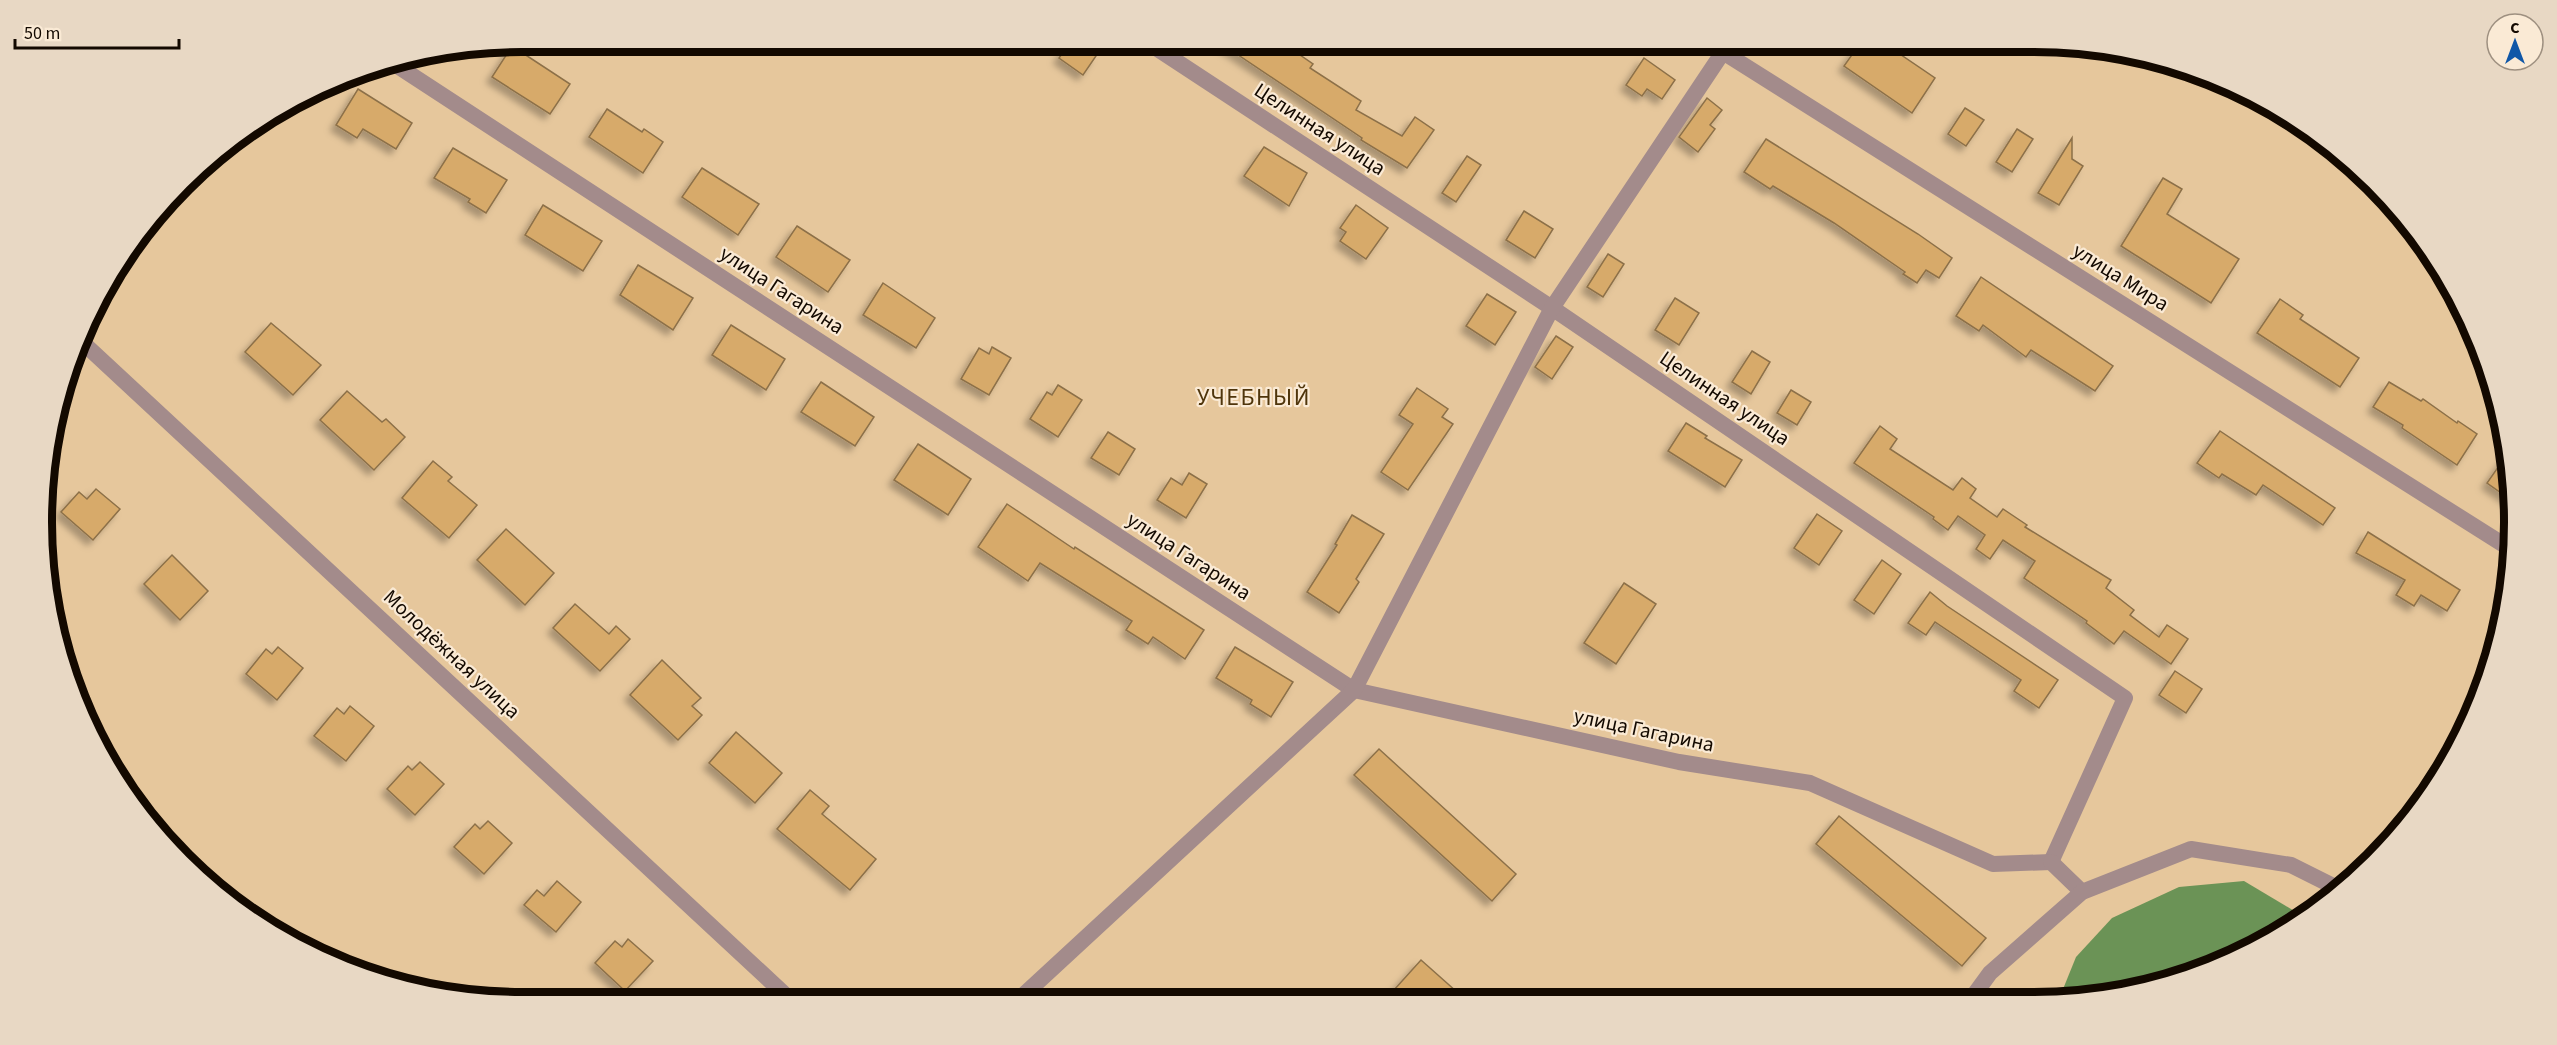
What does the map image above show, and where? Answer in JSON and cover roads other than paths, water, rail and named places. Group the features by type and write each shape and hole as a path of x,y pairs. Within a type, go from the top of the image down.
{"street":[{"name":"Целинная улица","path":"1162,52 1552,308 2125,698 2051,861"},
{"path":"1027,992 1354,690 1552,308 1723,52"},
{"name":"улица Мира","path":"1723,52 2503,544"},
{"name":"улица Гагарина","path":"402,69 1354,690 1679,762 1810,783 1993,864 2051,861"},
{"name":"Молодёжная улица","path":"87,346 782,992"},
{"path":"1976,992 1990,973 2082,892 2191,849 2291,865 2332,886"},
{"path":"2051,861 2082,892"}],"district":[{"name":"УЧЕБНЫЙ","path":"1254,397"}]}
